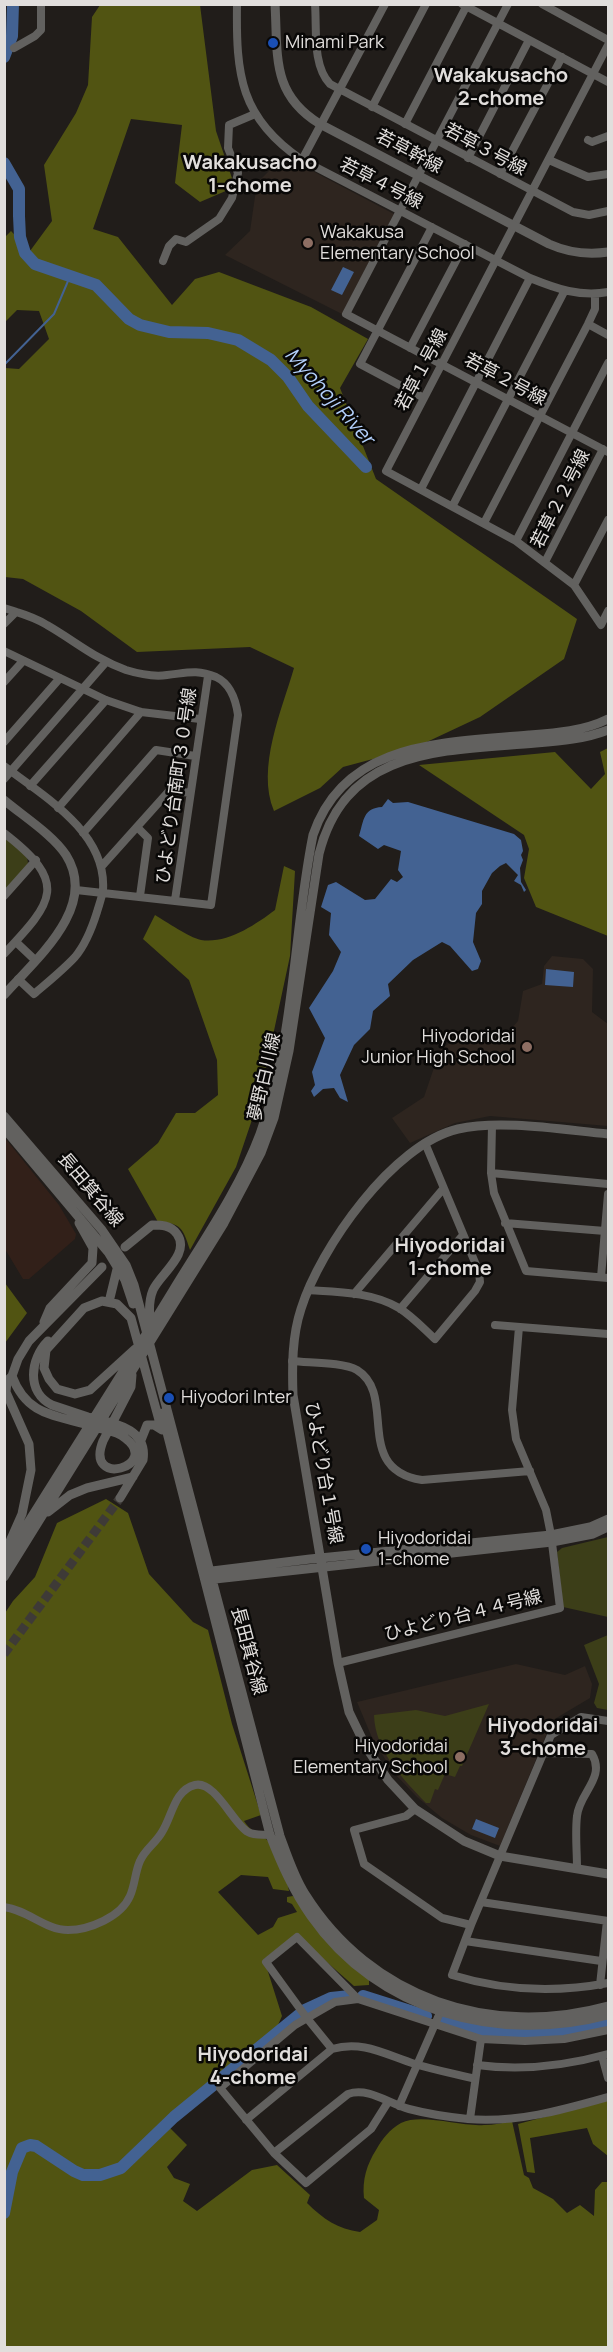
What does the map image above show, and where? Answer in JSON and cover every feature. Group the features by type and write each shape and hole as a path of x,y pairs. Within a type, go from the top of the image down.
{"street":[{"path":"14,48 40,30 41,4"},
{"name":"若草４号線","path":"237,4 240,74 249,105 264,128 281,146 302,160 530,278 564,292 595,294 609,292"},
{"name":"若草幹線","path":"275,4 282,81 293,102 303,113 418,176 567,251 584,254 609,252"},
{"name":"若草３号線","path":"315,4 319,65 324,78 339,90 573,212 589,215 609,212"},
{"path":"302,160 385,4"},
{"path":"372,107 426,4"},
{"name":"若草２号線","path":"508,4 346,314 606,450"},
{"path":"542,4 609,40"},
{"path":"405,124 464,6 609,82"},
{"path":"468,158 529,40"},
{"name":"若草１号線","path":"609,45 386,471 453,505 516,541 574,585 601,625 609,611"},
{"path":"500,174 562,57"},
{"path":"163,261 169,246 176,239 186,242 219,219 232,198 238,173 228,148 229,125 255,114"},
{"path":"588,140 592,142 609,136"},
{"path":"549,160 588,177 609,174"},
{"path":"424,398 360,364 432,227"},
{"path":"410,348 465,244"},
{"path":"421,489 530,278"},
{"path":"453,505 564,292"},
{"path":"484,523 588,324 595,309 595,294"},
{"path":"588,324 609,335"},
{"path":"516,541 609,363"},
{"name":"若草２２号線","path":"545,562 606,450"},
{"path":"574,585 609,520"},
{"path":"4,608 26,614 48,625 80,648 106,662 150,675 198,671 215,677 226,685 236,699 238,715 211,905 76,890"},
{"path":"4,624 16,612"},
{"path":"4,651 105,700 141,712 200,719"},
{"path":"4,682 23,661"},
{"path":"4,780 8,769 106,662"},
{"name":"ひよどり台南町３０号線","path":"175,900 208,676"},
{"path":"4,742 60,678"},
{"path":"30,786 105,700"},
{"path":"58,808 141,712"},
{"name":"夢野白川線","path":"4,1562 141,1344 231,1194 260,1133 272,1092 288,1011 314,835 323,811 334,795 346,781 360,771 384,758 403,752 463,741 572,730 609,719"},
{"name":"夢野白川線","path":"4,1577 242,1192 267,1138 281,1093 293,1030 319,854 328,824 343,800 359,783 374,774 393,765 425,755 462,749 575,739 609,730"},
{"path":"83,833 156,750 195,756"},
{"path":"8,769 58,808 83,833 101,867 103,893 94,924 85,943 74,957 34,994 18,979"},
{"path":"101,867 170,790 190,793"},
{"path":"4,800 66,855 74,871 76,890 72,910 62,928 4,995"},
{"path":"137,827 148,838 140,896"},
{"path":"4,833 36,860 47,876 47,895 39,915 4,954"},
{"path":"4,896 36,860"},
{"path":"16,942 35,960"},
{"name":"長田箕谷線","path":"4,1116 102,1230 126,1265 182,1492 207,1575 270,1834 284,1869 311,1916 330,1940 353,1962 393,1990 485,2023 540,2027 567,2025 609,2015"},
{"path":"492,1125 491,1173 494,1193 526,1271 605,1278 605,1231 609,1194"},
{"name":"ひよどり台１号線","path":"609,1134 492,1125 457,1129 425,1143 397,1164 328,1248 300,1312 292,1361 293,1395 338,1663 349,1712 366,1747 388,1780 415,1809 464,1841 500,1856 609,1874"},
{"name":"長田箕谷線","path":"4,1128 108,1252 131,1287"},
{"path":"308,1290 354,1294 381,1300 400,1309 435,1339 475,1291 480,1282 479,1272 425,1143"},
{"path":"491,1173 609,1184"},
{"path":"42,1327 50,1308 85,1272 94,1257 92,1244 58,1190"},
{"path":"354,1294 443,1190"},
{"path":"505,1223 605,1231"},
{"path":"125,1247 152,1225 173,1229 180,1239 179,1252 157,1283 149,1306 150,1366 162,1430 182,1492"},
{"path":"102,1230 118,1259 109,1302"},
{"path":"400,1309 463,1235"},
{"path":"4,1552 22,1514 31,1470 28,1440 5,1389 7,1381 12,1376 18,1359 42,1327 102,1268"},
{"path":"80,1418 48,1403 37,1390 33,1374 39,1350 64,1324 94,1303 109,1302 123,1308 133,1323 150,1366"},
{"path":"76,1316 52,1341 44,1358 44,1368 49,1379 63,1392 75,1394 90,1390 141,1344"},
{"path":"495,1325 609,1334"},
{"path":"519,1327 512,1410 516,1439 546,1509 552,1538"},
{"path":"292,1361 349,1367 367,1378 373,1392 382,1451 391,1466 405,1478 422,1480 530,1471"},
{"name":"長田箕谷線","path":"150,1366 280,1836 303,1892 335,1934 359,1956 398,1983 442,2008 511,2018 565,2016 609,2006"},
{"path":"119,1430 132,1446 134,1455 131,1464 117,1470 107,1467 101,1460 102,1444 131,1387 133,1370"},
{"path":"12,1376 20,1394 29,1404 44,1412 80,1418 119,1430 130,1430 141,1440"},
{"path":"120,1498 137,1473 144,1453 141,1440 144,1428 147,1425 154,1425 162,1430"},
{"path":"41,1518 70,1495 101,1484 125,1480 137,1473"},
{"path":"552,1538 609,1519"},
{"path":"207,1575 593,1534 609,1527"},
{"name":"ひよどり台４４号線","path":"338,1663 560,1608 552,1538"},
{"path":"609,1721 581,1718 550,1735 452,1975 493,1986 523,1989 560,1990 609,1983"},
{"path":"543,1753 592,1754 596,1761 596,1774 592,1785 577,1813 577,1868"},
{"path":"4,1907 26,1913 60,1930 89,1927 104,1921 127,1902 143,1854 161,1835 178,1797 193,1785 200,1785 214,1793 230,1809 246,1831 260,1835 270,1834"},
{"path":"415,1809 406,1816 354,1830 364,1864 442,1918 471,1925"},
{"path":"481,1902 608,1921 601,1961 600,1985"},
{"path":"333,2049 306,2017 266,1962 297,1937 358,1999 433,2024 481,2038 525,2041 564,2039 609,2030"},
{"path":"465,1941 601,1961"},
{"path":"358,1999 328,2004 306,2017 220,2088 274,2154 306,2182 371,2129 388,2102"},
{"path":"399,2106 433,2024 442,2008"},
{"path":"470,2119 481,2038"},
{"path":"246,2120 333,2049 345,2046 366,2046 416,2064 475,2079"},
{"path":"477,2065 502,2068 540,2068 605,2055 609,2078"},
{"path":"274,2154 348,2094 359,2091 399,2106 442,2116 490,2120 544,2115 609,2097"}],"shaded area":[{"path":"100,5 200,5 216,131 235,187 200,202 175,183 182,125 131,119 93,229 118,237 172,305 195,279 219,272 311,307 368,339 340,388 376,479 577,619 564,659 480,717 414,748 343,767 320,788 274,811 269,794 269,758 294,668 250,647 137,652 81,611 23,579 5,577 5,368 19,369 49,339 39,311 17,310 5,322 4,238 11,231 30,251 52,221 44,165 76,113 88,85 92,17"},
{"name":"Wakakusa Elementary School","path":"284,156 394,214 342,314 225,255 250,231 257,183"},
{"path":"608,748 608,936 536,907 524,878 529,849 524,835 419,765 555,752 591,789 605,774 600,752"},
{"path":"284,866 295,871 290,956 260,1096 236,1167 190,1250 183,1232 177,1226 158,1222 128,1169 158,1143 176,1113 195,1113 218,1095 217,1060 189,980 143,939 155,915 184,933 201,940 221,939 240,932 275,910"},
{"name":"Hiyodoridai Junior High School","path":"552,956 583,959 593,969 592,1012 608,1024 608,1126 490,1116 455,1123 410,1143 392,1118 424,1097 440,1050 455,1039 498,1043 518,1021 523,991 542,984 544,966"},
{"path":"5,1138 59,1205 76,1234 75,1239 29,1279 23,1279 5,1249"},
{"path":"5,1283 27,1313 4,1343"},
{"path":"106,1499 128,1513 149,1574 193,1622 208,1630 232,1724 261,1815 244,1821 266,1839 273,1848 289,1891 273,1889 268,1877 241,1875 218,1892 258,1935 273,1927 278,1918 297,1912 292,1904 287,1902 287,1897 293,1896 369,1978 369,1985 354,1986 296,1935 264,1959 282,2016 278,2025 265,2040 169,2127 187,2145 167,2167 174,2178 190,2184 183,2201 197,2211 252,2170 277,2165 310,2195 307,2203 319,2214 338,2226 360,2232 377,2220 379,2210 364,2198 368,2167 381,2142 397,2125 420,2119 475,2125 512,2121 524,2175 529,2178 533,2188 553,2199 567,2213 580,2205 594,2216 595,2190 602,2182 608,2182 608,2347 5,2348 5,1613 35,1577 57,1523"},
{"name":"Hiyodoridai Elementary School","path":"516,1664 565,1675 585,1666 592,1684 590,1698 548,1723 547,1733 500,1846 471,1835 442,1818 417,1797 394,1773 373,1740 357,1702"},
{"path":"608,2100 608,2156 593,2144 587,2128 530,2138 535,2173 527,2172 518,2124"}],"green space":[{"path":"5,837 27,856 28,864 5,891"},
{"path":"608,1537 608,1617 563,1607 557,1552 562,1548"},
{"path":"608,1635 608,1710 597,1708 594,1703 599,1684 584,1645"},
{"path":"489,1704 455,1777 445,1774 438,1790 435,1789 430,1803 426,1803 392,1764 379,1741 374,1715 416,1710 445,1716"}],"water":[{"path":"343,267 354,272 342,295 331,290"},
{"path":"388,799 393,803 408,802 514,834 521,840 523,860 520,868 521,882 526,890 524,892 521,885 514,881 518,875 506,863 492,873 482,891 482,904 476,913 473,942 481,961 478,969 472,971 450,946 442,942 413,960 388,984 390,996 373,1011 370,1029 354,1045 340,1075 348,1102 340,1098 334,1088 323,1089 314,1097 311,1091 315,1085 312,1072 325,1038 309,1008 333,971 341,952 329,935 331,913 321,907 328,885 336,882 365,900 375,899 391,879 397,882 403,877 398,870 401,851 384,845 378,849 359,836 363,820 368,812 382,807"},
{"path":"546,969 574,972 573,987 545,985"},
{"path":"476,1819 499,1828 495,1838 472,1829"}],"waterway":[{"name":"Myohoji River","path":"4,57 12,36 13,4"},
{"name":"Myohoji River","path":"4,163 19,189 20,237 25,253 35,264 96,285 129,319 140,325 169,332 208,333 238,340 271,360 288,377 308,406 366,467"},
{"path":"4,365 54,314 71,274"},
{"path":"305,2010 331,1998 350,1996"},
{"path":"363,1996 426,2016"},
{"path":"4,2213 12,2172 22,2148 30,2145 36,2146 83,2175 100,2175 121,2168 174,2117 299,2015"},
{"path":"443,2022 484,2031 526,2035 567,2032 608,2024"}],"tunnel":[{"path":"4,1654 120,1498"}],"place":[{"name":"Minami Park","path":"273,43"},
{"name":"Wakakusa Elementary School","path":"308,243"},
{"name":"Hiyodoridai Junior High School","path":"527,1047"},
{"name":"Hiyodori Inter","path":"169,1398"},
{"name":"Hiyodoridai 1-chome","path":"366,1549"},
{"name":"Hiyodoridai Elementary School","path":"460,1757"}],"district":[{"name":"Wakakusacho 2-chome","path":"501,88"},
{"name":"Wakakusacho 1-chome","path":"250,174"},
{"name":"Hiyodoridai 1-chome","path":"450,1258"},
{"name":"Hiyodoridai 3-chome","path":"543,1738"},
{"name":"Hiyodoridai 4-chome","path":"253,2066"}]}
